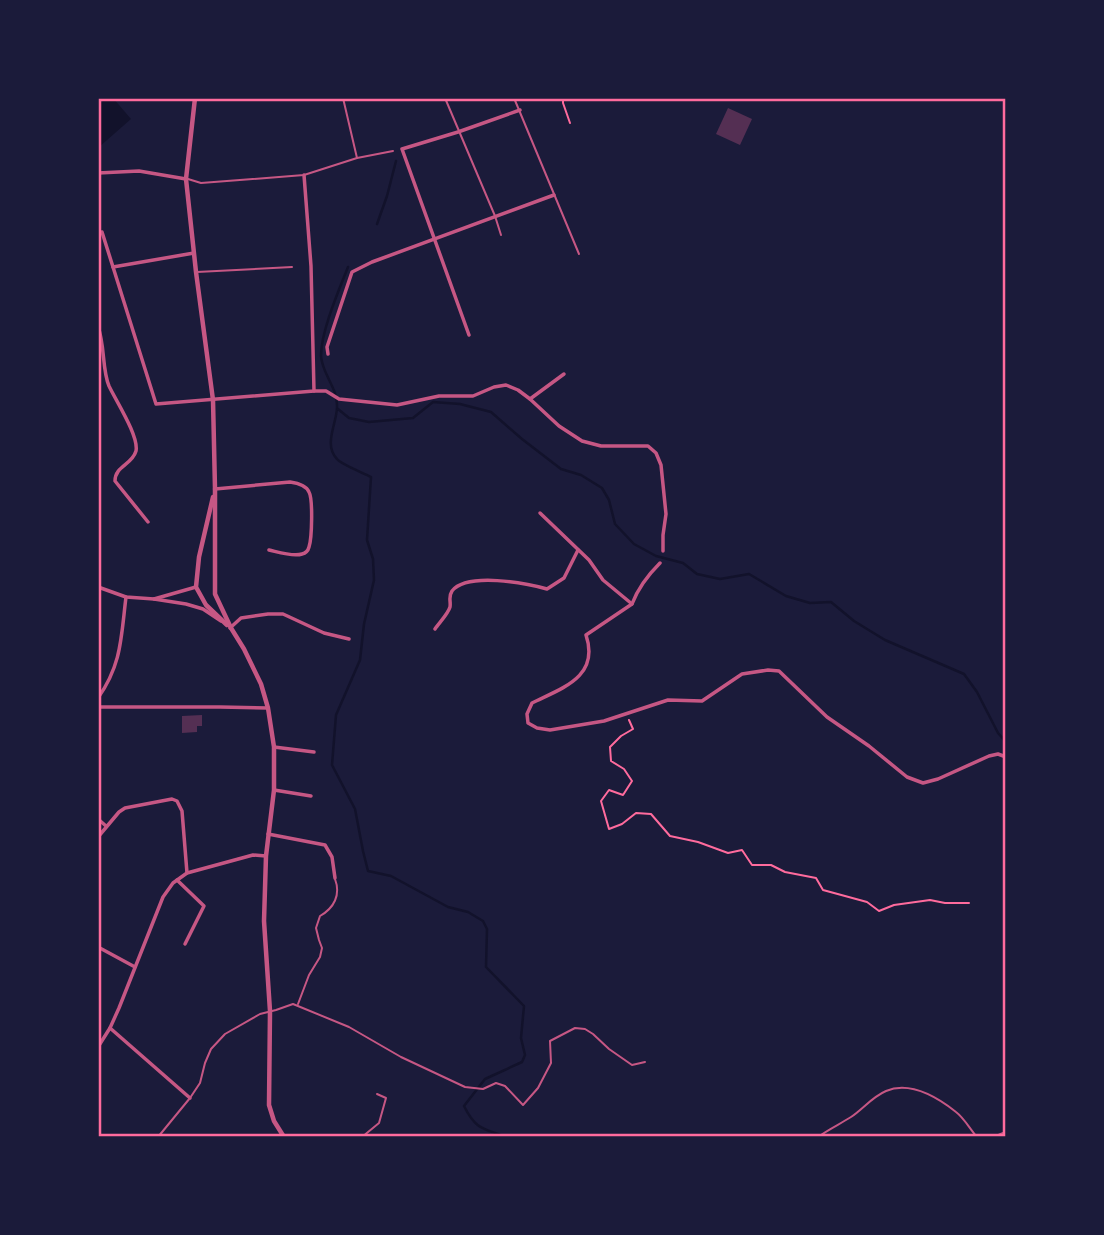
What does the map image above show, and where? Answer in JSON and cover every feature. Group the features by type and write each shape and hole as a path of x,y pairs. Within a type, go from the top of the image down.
{"street":[{"path":"195,98 186,179 213,400 215,594 230,628 261,684 274,747 274,790 265,856 264,921 270,1011 269,1105 281,1136"},
{"path":"469,335 401,149 520,110"},
{"path":"98,173 139,170 186,179"},
{"path":"304,175 312,266 314,391"},
{"path":"328,354 327,347 352,272 372,262 554,195"},
{"path":"102,232 156,404 326,391 340,399 397,405 439,396 473,396 506,385 518,390 559,426 582,441 601,446 648,446 656,453 661,464 666,514 663,551"},
{"path":"113,267 194,253"},
{"path":"98,327 109,385 136,442 132,458 115,474 115,481 148,522"},
{"path":"530,399 564,374"},
{"path":"215,489 290,482 306,487 310,493 309,549 300,555 269,550"},
{"path":"215,489 199,557 196,587 206,605 230,628"},
{"path":"540,513 594,566 603,580 632,604"},
{"path":"435,629 450,607 449,598 452,591 463,583 504,580 547,589 564,578 578,550"},
{"path":"660,563 649,574 632,604 586,635 589,659 584,673 566,686 532,703 527,714 528,723 550,730 604,721 668,700 702,701 742,674 768,670 779,671 827,717 907,777 923,783 989,756 998,754 1006,757"},
{"path":"98,587 126,597 154,599 203,609 230,628"},
{"path":"154,599 196,587"},
{"path":"98,698 115,668 121,643 126,597"},
{"path":"230,628 241,618 283,614 324,633 349,639"},
{"path":"98,707 268,708"},
{"path":"274,747 314,752"},
{"path":"274,790 312,796"},
{"path":"98,837 125,808 172,799 177,801 182,811 187,873"},
{"path":"98,819 106,826"},
{"path":"268,834 325,845 332,857 335,878"},
{"path":"98,1046 110,1028 163,897 173,883 187,873 253,855 265,856"},
{"path":"177,880 204,906 184,944"},
{"path":"98,947 135,967"},
{"path":"110,1028 190,1098"}],"lane":[{"path":"343,98 357,158"},
{"path":"445,98 495,216 500,235"},
{"path":"514,98 579,254"},
{"path":"186,179 201,183 304,175 357,158 393,151"},
{"path":"196,272 292,267"},
{"path":"298,1004 309,975 320,957 322,948 316,928 320,916 334,905 339,889 335,878"},
{"path":"158,1137 200,1083 211,1049 225,1034 260,1014 281,1009 288,1004 298,1004 349,1027 401,1057 465,1087 484,1089 496,1083 505,1086 523,1105 546,1076 551,1063 550,1041 575,1028 593,1034 632,1065 645,1062"},
{"path":"818,1137 852,1117 875,1097 897,1088 917,1089 939,1101 958,1113 977,1137 1003,1133 1006,1136"},
{"path":"362,1137 379,1123 386,1098 377,1094"}],"path":[{"path":"564,98 563,103 570,123"},
{"path":"619,716 627,716 633,729 621,736 611,747 611,761 624,769 632,781 623,795 610,790 601,802 609,830 636,813 651,814 670,836 698,842 728,853 742,850 752,865 771,865 785,872 816,878 823,890 867,902 879,911 894,905 930,900 969,904"}],"shaded area":[{"path":"107,98 113,98 131,119 98,148 98,105"}],"building":[{"path":"728,108 752,119 740,145 716,134"},
{"path":"202,715 202,726 197,726 197,732 182,733 182,716"}],"waterway":[{"path":"377,224 396,161"},
{"path":"348,267 327,323 321,356 337,400 331,441 333,453 343,464 371,477 367,540 373,559 374,580 364,624 360,660 336,715 332,765 355,809 368,871 391,876 448,907 468,912 483,921 487,929 486,967 524,1006 521,1038 525,1055 522,1062 485,1079 464,1106 476,1124 506,1137"},
{"path":"338,409 349,418 369,422 413,418 433,402 460,404 491,412 561,469 581,475 602,488 609,500 615,524 634,544 656,556 683,563 697,574 720,579 749,574 786,596 810,603 831,602 854,621 885,640 964,674 1006,742"}]}
